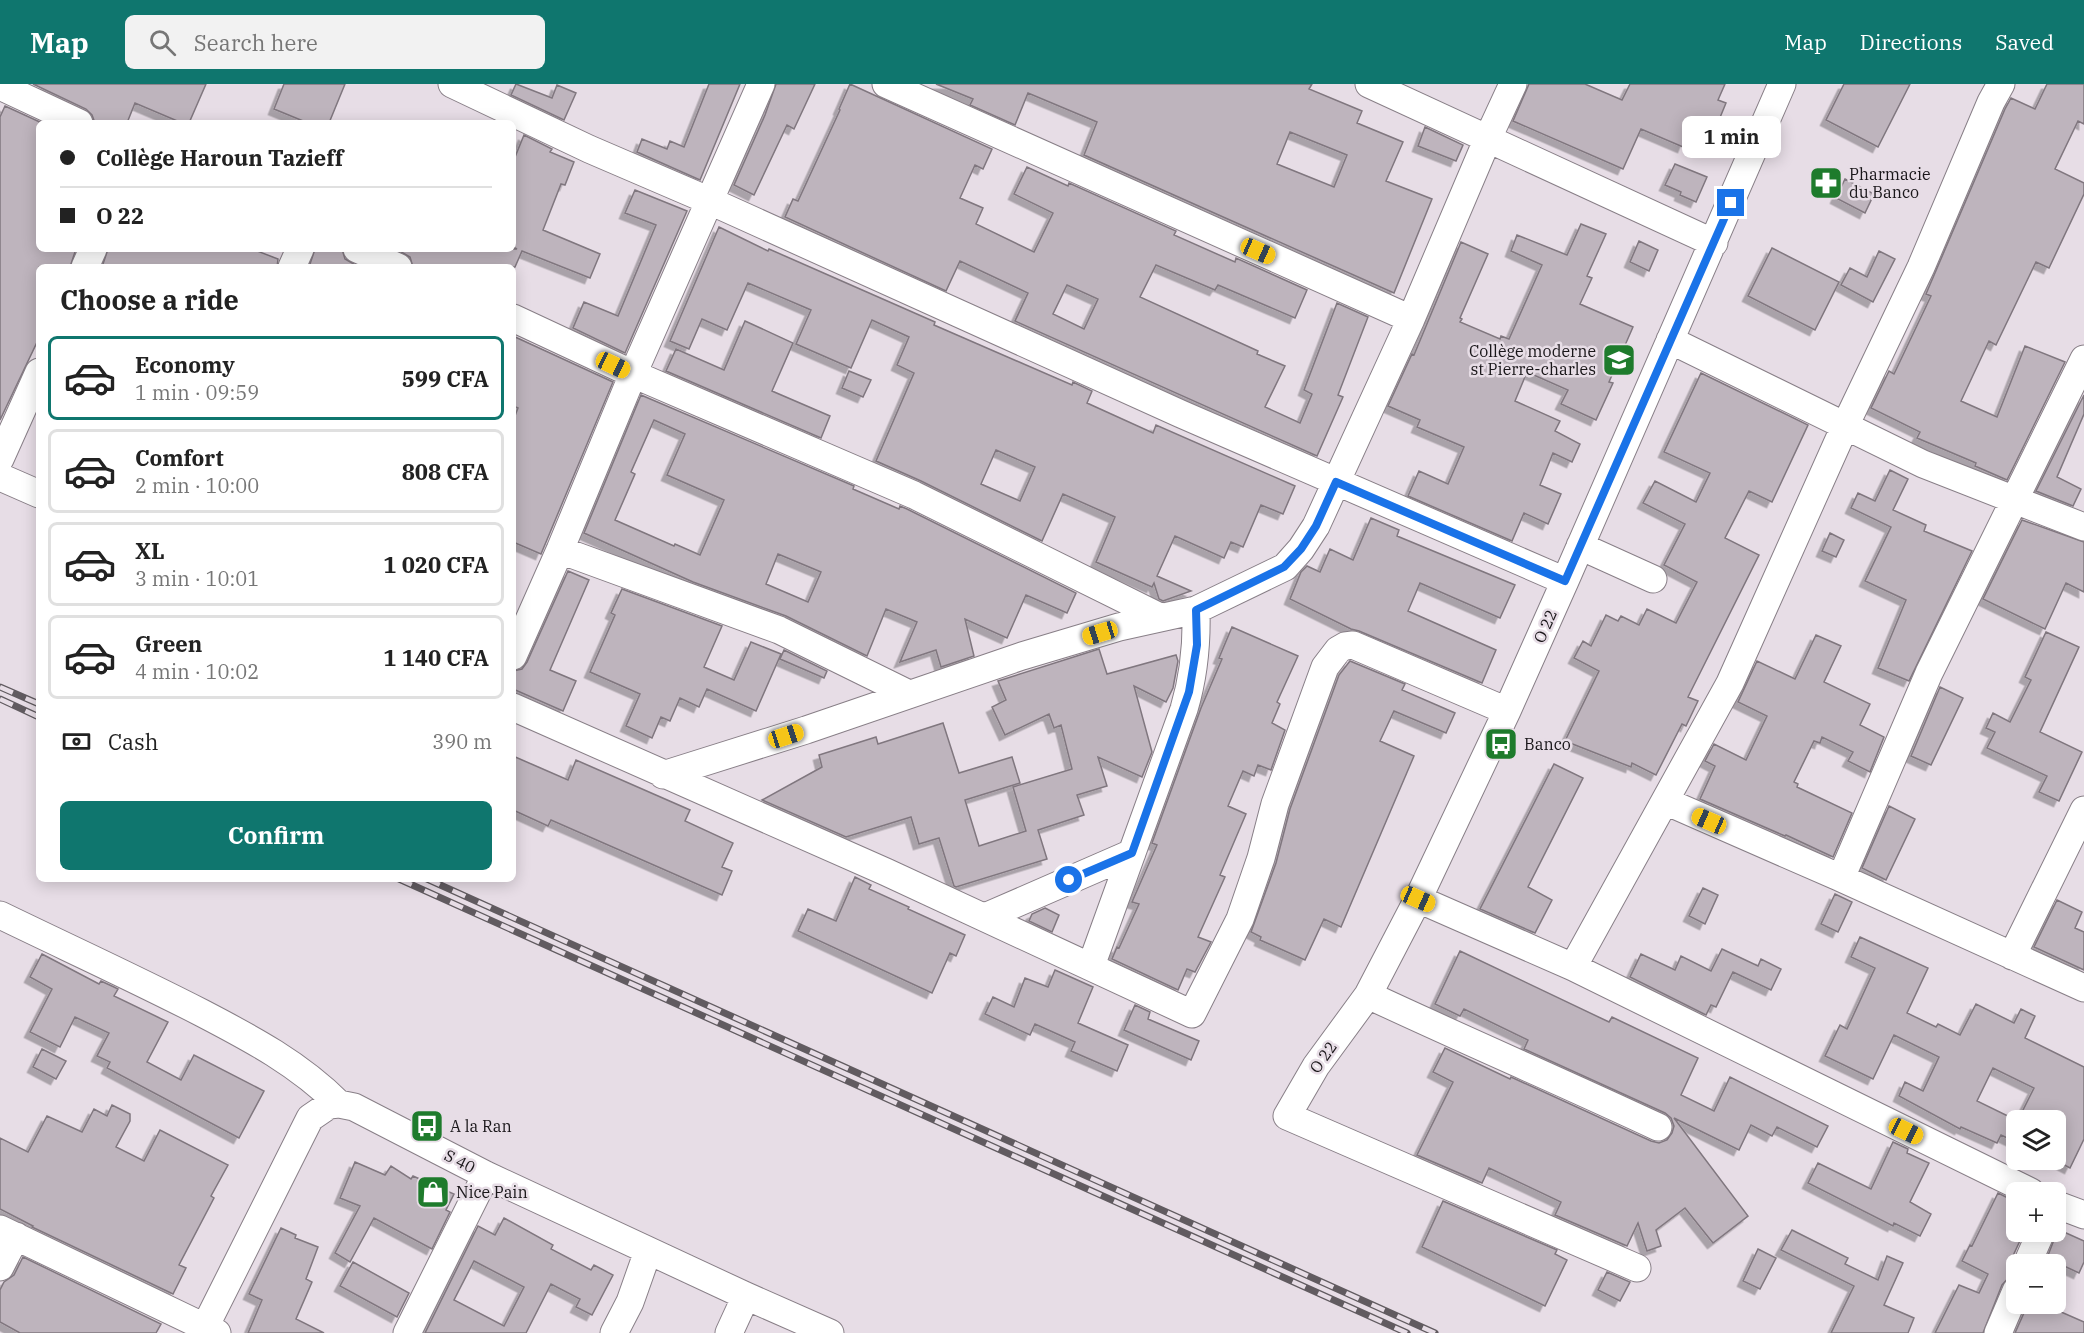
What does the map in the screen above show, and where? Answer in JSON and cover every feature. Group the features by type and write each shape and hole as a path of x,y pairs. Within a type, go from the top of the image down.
{"street":[{"path":"516,649 633,374 761,84"},
{"path":"886,84 1411,319"},
{"path":"1369,84 1714,243"},
{"path":"663,775 806,730 1022,656 1119,627 1196,610 1284,567 1301,549 1316,526 1411,319 1513,84"},
{"name":"O 22","path":"1637,1268 1287,1116 1316,1066 1368,995 1418,899 1507,711 1782,84"},
{"path":"1573,967 1730,682 1845,426 1921,267 1991,102 2001,84"},
{"path":"0,85 73,120"},
{"path":"467,87 589,149 710,201 1181,414 1565,581"},
{"path":"364,252 391,264"},
{"path":"516,319 633,374 914,495 1160,617"},
{"path":"1670,340 1923,464 2084,527"},
{"path":"1841,878 1929,673 2084,359"},
{"path":"0,459 36,379"},
{"path":"0,477 36,493"},
{"path":"1580,546 1653,579"},
{"path":"560,550 779,630 909,694"},
{"path":"1091,966 1189,692 1197,645 1196,610"},
{"path":"516,708 985,917 1192,1014 1240,918 1261,858 1275,804 1309,708 1325,667 1338,650 1353,645 1507,711"},
{"path":"1665,801 2084,988"},
{"path":"2012,956 2084,810"},
{"path":"985,917 1132,853"},
{"path":"1418,899 1573,967 2011,1182"},
{"path":"0,915 179,1001 259,1043 300,1069 339,1104"},
{"path":"1368,995 1658,1127"},
{"path":"0,1267 8,1232 208,1331 310,1118 329,1104 339,1104"},
{"name":"S 40","path":"339,1104 354,1107 374,1116 486,1175 830,1333"},
{"path":"407,1333 486,1175"},
{"path":"2066,1208 2084,1215"},
{"path":"614,1333 630,1302 648,1251"},
{"path":"729,1333 746,1296"},
{"path":"1998,1333 2006,1314"}],"building":[{"path":"33,84 206,84 190,120 175,120 135,103 128,120 94,120 86,109"},
{"path":"284,84 345,84 330,120 301,120 274,109"},
{"path":"516,84 552,98 557,85 576,93 564,120 511,95"},
{"path":"709,84 740,84 700,180 637,152 642,139 667,149 670,141 684,147"},
{"path":"776,84 815,84 794,129 787,125 754,195 734,185"},
{"path":"850,84 992,149 983,169 975,165 960,198 983,208 976,224 1034,252 1053,213 1014,194 1027,167 1068,186 1069,183 1176,231 1174,235 1235,262 1236,258 1307,290 1295,318 1218,285 1215,290 1156,265 1140,297 1258,351 1257,354 1285,366 1265,407 1300,423 1312,394 1304,390 1337,303 1368,317 1338,395 1343,397 1317,456 1015,321 1028,293 960,261 946,291 785,217 793,199 798,201","holes":["1067,285 1098,299 1084,329 1053,314"]},
{"path":"936,84 1312,84 1309,89 1362,111 1357,123 1403,142 1386,181 1432,199 1394,293 1084,155 1097,122 1028,93 1015,125 970,105 973,99","holes":["1290,132 1347,155 1334,187 1277,164"]},
{"path":"1529,84 1585,84 1622,100 1630,84 1725,84 1718,100 1726,103 1712,137 1691,127 1683,147 1641,129 1623,169 1513,121"},
{"path":"1844,84 1910,84 1878,147 1826,120"},
{"path":"2047,84 2084,84 2084,124 2078,121 2055,169 2084,183 2084,194 2049,268 2036,262 1996,345 1989,341 1961,401 1997,417 2025,346 2065,362 2007,480 1975,466 1976,463 1917,438 1920,432 1871,408 1889,371 1894,374 1931,296 1926,294 2005,109 2011,98 2035,109"},
{"path":"5,106 36,120 36,252 75,252 71,264 36,264 36,344 0,420 0,117"},
{"path":"1425,127 1463,145 1456,161 1418,146"},
{"path":"524,135 552,149 550,152 574,162 565,185 561,184 543,230 600,254 590,278 522,251 516,265 412,264 410,257 401,252 516,252 516,155"},
{"path":"1675,164 1707,177 1696,202 1665,185"},
{"path":"1845,179 1874,194 1865,213 1836,198"},
{"path":"635,190 687,211 625,353 573,328 584,302 618,316 656,225 625,213"},
{"path":"1581,224 1606,234 1587,276 1592,278 1580,304 1633,327 1609,382 1613,383 1596,420 1561,404 1568,390 1527,372 1515,401 1560,421 1555,431 1580,444 1572,462 1553,453 1540,485 1561,494 1548,524 1524,513 1512,541 1408,496 1419,471 1448,484 1464,447 1417,427 1420,420 1388,406 1412,354 1414,355 1461,242 1488,254 1460,322 1500,339 1501,336 1509,339 1542,265 1511,251 1517,235 1567,255"},
{"path":"719,227 768,251 769,249 935,322 934,325 1072,385 1073,382 1092,391 1087,403 1153,433 1156,425 1295,486 1283,514 1261,505 1243,547 1231,542 1224,558 1175,536 1157,576 1191,591 1163,601 1159,599 1154,583 1152,587 1096,562 1115,517 1063,494 1042,541 876,461 914,373 897,365 909,337 872,320 851,368 796,344 811,310 748,283 727,330 702,319 689,349 670,341","holes":["996,450 1035,467 1020,501 981,484"]},
{"path":"1639,241 1658,250 1649,271 1630,262"},
{"path":"1772,248 1839,282 1815,330 1748,296"},
{"path":"1879,251 1895,259 1873,302 1841,285 1850,268 1867,277"},
{"path":"107,252 260,252 278,259 277,264 103,264"},
{"path":"314,252 343,252 345,259 354,264 310,264"},
{"path":"745,321 793,343 772,391 830,416 821,438 666,371 676,349 724,370"},
{"path":"516,337 613,382 541,554 516,543 516,413 518,408 516,407"},
{"path":"849,371 871,380 863,397 842,388"},
{"path":"1701,373 1808,425 1772,502 1749,491 1725,538 1759,555 1688,697 1698,701 1686,726 1682,724 1656,775 1632,763 1631,767 1565,741 1599,671 1574,658 1583,641 1591,646 1606,615 1618,621 1621,616 1639,625 1647,609 1676,623 1697,582 1664,565 1685,524 1643,503 1655,481 1696,502 1710,473 1664,452"},
{"path":"641,395 854,486 853,489 899,509 900,506 907,509 1076,593 1067,613 1026,595 1007,638 965,619 974,656 941,667 936,650 900,662 917,622 886,609 867,656 786,616 693,582 584,533","holes":["654,420 685,434 667,475 724,500 700,555 615,520 635,474 631,472","778,554 821,572 808,602 766,584"]},
{"path":"2084,395 2084,414 2057,477 2081,489 2073,506 2036,491"},
{"path":"1890,470 1908,479 1893,510 1926,525 1924,531 1972,551 1909,681 1878,668 1906,600 1865,581 1891,527 1851,508 1858,493 1875,501"},
{"path":"1371,518 1399,530 1397,536 1515,585 1500,618 1420,583 1408,611 1496,650 1482,683 1351,629 1290,599 1301,572 1307,566 1320,572 1330,549 1353,560"},
{"path":"2022,520 2084,542 2084,592 2066,583 2045,629 1983,599"},
{"path":"1830,533 1844,540 1836,557 1822,551"},
{"path":"568,571 589,580 550,670 576,681 563,711 516,690 516,670 522,669"},
{"path":"622,589 722,626 704,667 734,680 751,642 781,654 756,711 707,689 699,707 680,698 670,721 661,717 652,738 626,726 640,694 590,672 615,615 611,613"},
{"path":"1232,627 1298,656 1277,702 1280,704 1272,723 1285,730 1271,770 1258,765 1254,776 1243,771 1228,806 1246,814 1220,875 1225,877 1198,937 1211,942 1195,972 1187,969 1178,990 1112,959 1139,904 1132,902 1157,845 1152,843"},
{"path":"2046,632 2079,647 2040,732 2082,752 2059,801 2039,792 2047,776 1987,748 1995,732 1986,728 1993,713 2010,722 2031,680 2025,677"},
{"path":"1816,635 1841,646 1824,682 1870,704 1860,725 1884,737 1870,772 1848,761 1853,752 1822,737 1820,743 1814,741 1794,782 1798,784 1797,787 1852,813 1833,857 1700,799 1715,766 1705,761 1714,744 1746,760 1767,716 1738,702 1757,661 1795,679"},
{"path":"1099,649 1107,674 1176,655 1178,661 1173,688 1166,702 1134,686 1152,752 1142,777 1098,757 1107,786 1077,795 1084,815 1038,830 1047,859 956,887 939,838 919,844 911,817 846,837 762,800 822,767 819,755 876,737 878,744 943,723 959,773 1012,757 1020,783 965,800 979,846 1026,831 1013,787 1072,769 1061,725 1054,728 1049,714 1005,735 992,707 1006,700 998,681"},
{"path":"784,650 827,671 824,678 780,659"},
{"path":"1350,661 1405,684 1402,690 1455,713 1446,733 1394,711 1380,741 1414,756 1341,927 1324,919 1305,960 1260,940 1261,937 1251,932 1276,863 1290,809 1339,675"},
{"path":"1940,687 1963,698 1931,765 1911,756"},
{"path":"516,757 568,780 576,760 690,810 685,821 733,843 722,867 732,871 722,895 551,820 548,826 516,811"},
{"path":"1554,764 1583,778 1528,887 1552,900 1535,933 1480,909"},
{"path":"1889,806 1915,819 1886,880 1862,868"},
{"path":"855,877 871,885 869,889 965,935 956,956 950,953 932,993 798,931 808,909 836,921"},
{"path":"1703,888 1718,895 1705,924 1689,916"},
{"path":"1835,894 1852,902 1838,932 1821,924"},
{"path":"2057,900 2082,912 2075,928 2084,932 2084,970 2034,947"},
{"path":"1045,908 1059,915 1052,932 1029,921 1032,914"},
{"path":"1860,937 1928,968 1907,1013 1936,1027 1938,1024 1960,1035 1976,1004 2014,1023 2021,1009 2035,1016 2025,1038 2084,1067 2084,1139 2070,1168 2066,1166 2066,1110 2023,1110 2034,1088 1993,1068 1977,1101 2006,1115 2006,1137 2001,1135 1997,1143 1961,1127 1960,1129 1899,1096 1905,1082 1923,1091 1939,1057 1894,1035 1873,1079 1825,1056 1840,1025 1847,1029 1875,968 1851,957"},
{"path":"1722,949 1758,966 1761,959 1781,969 1771,990 1733,972 1716,1007 1711,1005 1706,1015 1630,977 1641,954 1675,970 1681,956 1711,971"},
{"path":"1460,951 1609,1022 1612,1017 1698,1058 1681,1095 1714,1111 1730,1077 1828,1126 1817,1147 1777,1127 1772,1136 1751,1125 1739,1150 1674,1118 1748,1216 1713,1243 1685,1208 1656,1230 1661,1246 1647,1251 1638,1223 1627,1246 1555,1215 1561,1202 1489,1168 1482,1183 1417,1155 1453,1082 1433,1072 1445,1048 1651,1141 1659,1143 1667,1140 1674,1126 1671,1118 1665,1113 1524,1049 1528,1040 1464,1009 1460,1016 1435,1004"},
{"path":"42,954 99,984 101,981 118,989 114,996 168,1022 147,1062 181,1080 194,1055 264,1091 239,1138 107,1068 110,1062 97,1056 109,1033 75,1017 60,1047 30,1032 52,989 30,977"},
{"path":"1055,970 1093,987 1078,1023 1128,1045 1117,1071 1071,1051 1075,1042 1035,1024 1030,1035 985,1014 993,997 1014,1007 1025,978 1048,987"},
{"path":"1135,1005 1150,1012 1148,1019 1199,1041 1191,1060 1124,1030"},
{"path":"42,1049 66,1061 56,1079 33,1067"},
{"path":"112,1105 130,1114 130,1121 116,1147 144,1161 160,1130 228,1165 211,1196 214,1198 179,1265 186,1268 173,1294 32,1227 0,1209 0,1138 28,1152 47,1116 82,1132 94,1109 107,1116"},
{"path":"1893,1142 1908,1149 1907,1153 1929,1163 1910,1202 1931,1214 1920,1236 1894,1223 1893,1226 1808,1183 1818,1163 1871,1189"},
{"path":"355,1162 385,1175 391,1166 411,1179 413,1176 454,1194 446,1210 450,1212 432,1249 374,1218 350,1262 335,1253 360,1206 340,1198"},
{"path":"1998,1193 2006,1197 2006,1242 2019,1242 2014,1254 2006,1254 2006,1281 2002,1285 1983,1333 1935,1333 1959,1285 1979,1293 1988,1274 1962,1261 1970,1245 1972,1246"},
{"path":"1443,1201 1557,1250 1555,1254 1567,1260 1545,1306 1422,1247"},
{"path":"504,1218 553,1245 551,1249 591,1270 594,1265 613,1275 592,1315 576,1307 580,1299 551,1284 526,1333 425,1333 478,1226 495,1235","holes":["474,1261 524,1287 504,1326 454,1300"]},
{"path":"281,1228 296,1235 295,1238 318,1247 306,1279 312,1282 296,1319 324,1333 248,1333 262,1300 249,1294"},
{"path":"1792,1230 1848,1258 1845,1264 1878,1280 1887,1256 1903,1263 1884,1305 1914,1318 1908,1333 1831,1333 1854,1286 1781,1250"},
{"path":"2066,1233 2084,1241 2084,1262 2079,1273 2066,1267 2066,1254 2049,1254 2053,1242 2066,1242"},
{"path":"1758,1249 1776,1258 1760,1289 1743,1281"},
{"path":"23,1257 161,1324 156,1333 20,1333 0,1322 0,1290 4,1282 14,1275"},
{"path":"353,1262 409,1293 397,1317 340,1286"},
{"path":"1607,1272 1630,1282 1620,1301 1598,1290"},
{"path":"2024,1314 2066,1314 2084,1322 2084,1333 2015,1333"}],"railway":[{"path":"0,687 36,703"},
{"path":"0,699 36,716"},
{"path":"406,882 1407,1333"},
{"path":"434,882 1435,1333"}],"place":[{"name":"Pharmacie du Banco","path":"1826,183"},
{"name":"Collège moderne st Pierre-charles","path":"1619,360"},
{"name":"Banco","path":"1501,744"},
{"name":"A la Ran","path":"427,1126"},
{"name":"Nice Pain","path":"433,1192"}],"route":[{"path":"1069,880 1132,853 1189,692 1197,645 1196,610 1284,567 1301,549 1316,526 1336,482 1565,581 1731,203"}]}
